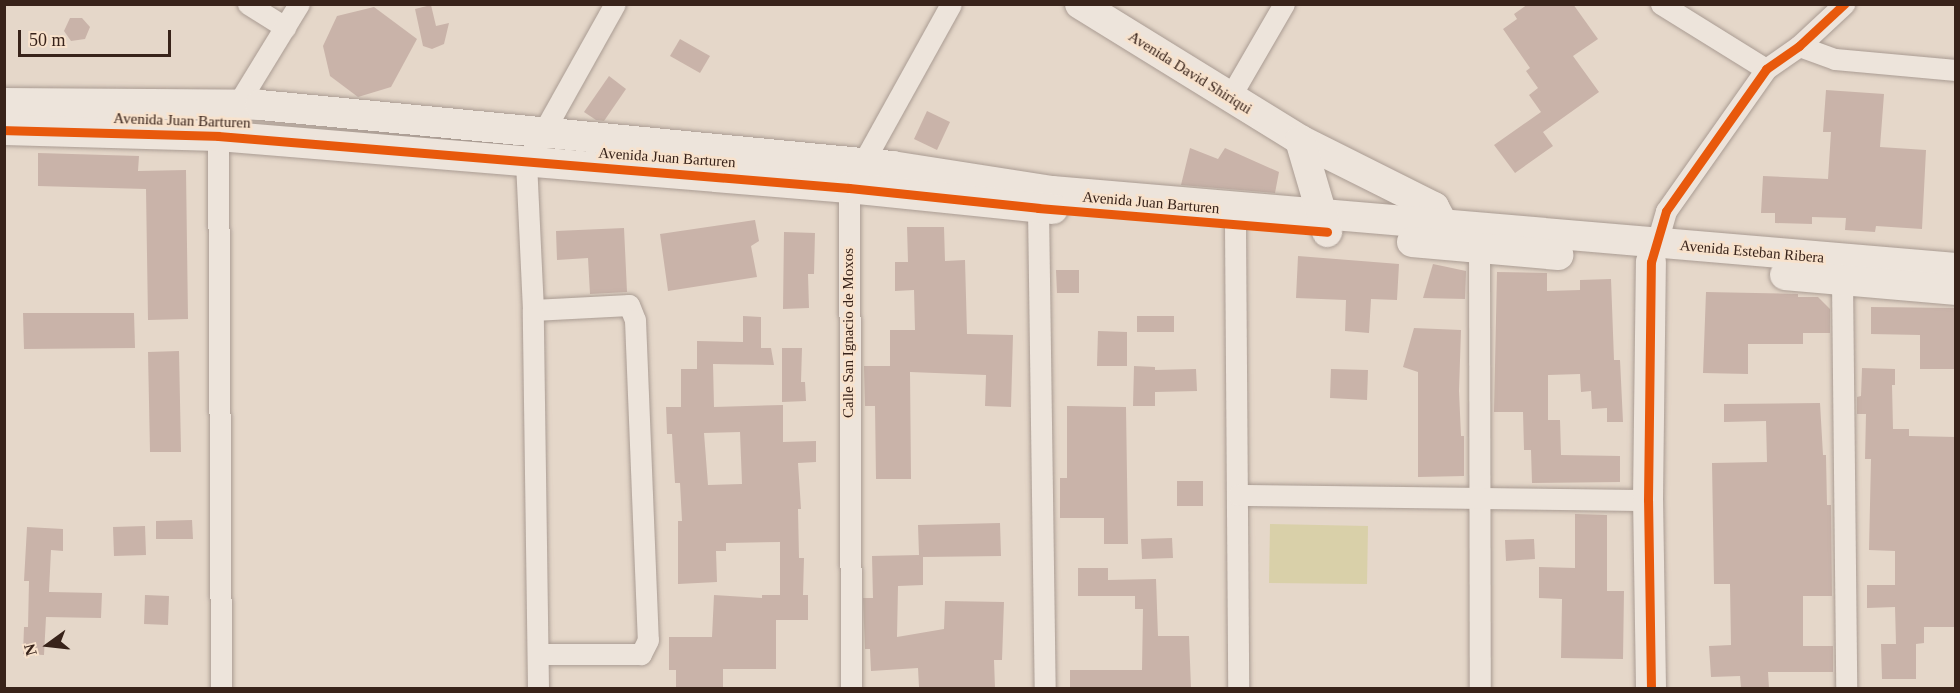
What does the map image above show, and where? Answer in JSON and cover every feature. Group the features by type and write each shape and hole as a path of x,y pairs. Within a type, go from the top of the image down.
{"street":[{"path":"248,4 285,27"},
{"path":"221,688 218,136 298,4"},
{"path":"538,688 533,310 526,162 615,4"},
{"name":"Calle San Ignacio de Moxos","path":"851,688 855,175 951,4"},
{"name":"Avenida David Shiriqui","path":"1080,4 1300,140 1434,207 1442,235"},
{"path":"1230,97 1284,4"},
{"path":"1661,4 1766,69"},
{"path":"1651,688 1648,500 1654,253 1666,211 1766,69 1798,46 1844,4"},
{"path":"1798,46 1834,59 1956,70"},
{"name":"Avenida Juan Barturen","path":"4,103 237,105 543,132 855,175 1038,208 1235,225 1324,223"},
{"name":"Avenida Juan Barturen","path":"4,130 218,136 526,162 855,175 1052,191 1324,223 1479,238"},
{"path":"1300,140 1324,223"},
{"path":"1038,208 1045,688"},
{"path":"1235,225 1238,688"},
{"path":"1479,238 1480,688"},
{"name":"Avenida Esteban Ribera","path":"1479,238 1654,253 1956,268"},
{"name":"Avenida Esteban Ribera","path":"1654,253 1842,280 1956,290"},
{"path":"1842,280 1846,688"},
{"path":"533,310 629,305 635,320 648,640 641,654 538,654"},
{"path":"1238,495 1648,500"}],"shaded area":[{"path":"1270,524 1368,526 1367,584 1269,583"}],"building":[{"path":"1528,4 1573,4 1598,39 1573,56 1599,92 1543,132 1553,146 1515,173 1494,145 1541,112 1529,95 1538,88 1526,71 1530,68 1503,29 1517,19 1514,14"},
{"path":"431,5 436,26 449,23 444,44 432,49 423,46 415,9"},
{"path":"374,7 417,39 391,87 358,97 330,76 323,46 337,16"},
{"path":"70,18 82,18 90,27 85,39 71,41 64,31"},
{"path":"680,39 710,56 700,73 670,56"},
{"path":"609,76 626,89 604,121 596,120 584,112"},
{"path":"1826,90 1884,94 1880,147 1926,150 1922,229 1876,226 1875,232 1845,230 1846,218 1812,217 1812,224 1775,223 1775,213 1761,213 1763,176 1828,179 1831,132 1823,132"},
{"path":"927,111 950,122 937,150 914,139"},
{"path":"1190,148 1218,159 1225,148 1279,172 1275,193 1181,185"},
{"path":"38,153 139,156 138,171 186,170 188,319 148,320 146,189 38,186"},
{"path":"755,220 759,241 751,246 757,277 668,291 660,234"},
{"path":"907,227 944,227 945,261 965,260 967,334 1013,335 1011,407 985,406 986,375 910,372 911,479 876,479 875,406 865,406 864,366 890,366 890,330 915,330 914,290 895,291 895,262 908,262"},
{"path":"624,228 627,292 590,294 588,258 557,260 556,231"},
{"path":"784,232 815,233 814,274 808,274 809,308 783,309"},
{"path":"1298,256 1399,264 1397,300 1371,299 1369,333 1345,331 1346,300 1296,298"},
{"path":"1433,264 1466,271 1465,299 1423,298"},
{"path":"1056,270 1079,270 1079,293 1057,293"},
{"path":"1497,272 1547,273 1547,291 1580,290 1580,280 1611,279 1614,360 1620,360 1623,422 1607,422 1607,408 1592,409 1591,391 1581,392 1580,374 1548,375 1548,420 1560,420 1561,455 1620,456 1620,482 1532,483 1531,450 1524,450 1523,412 1494,412"},
{"path":"1706,292 1798,294 1798,297 1818,297 1830,309 1830,333 1803,333 1803,344 1748,344 1748,374 1703,373"},
{"path":"1871,307 1956,308 1956,369 1920,369 1920,335 1871,334"},
{"path":"23,313 134,313 135,348 24,349"},
{"path":"743,316 761,317 761,348 771,348 774,365 713,364 714,407 783,405 783,442 816,441 816,462 798,463 801,509 798,509 799,558 804,558 803,595 808,595 808,620 776,620 776,669 723,669 723,688 676,688 676,670 669,670 669,637 712,637 714,595 762,598 762,595 780,595 780,542 726,543 726,551 716,551 717,582 678,584 678,521 682,521 680,483 675,483 672,434 667,434 666,407 681,407 681,369 697,369 697,341 743,342","holes":["740,432 742,484 708,485 704,433"]},
{"path":"1137,316 1174,316 1174,332 1137,332"},
{"path":"1414,328 1461,330 1459,391 1461,436 1464,436 1464,476 1418,477 1418,372 1403,367"},
{"path":"1098,331 1127,332 1127,366 1097,366"},
{"path":"782,348 802,348 801,382 805,382 806,401 782,402"},
{"path":"179,351 181,452 150,452 148,352"},
{"path":"1134,366 1155,367 1155,370 1196,369 1197,391 1155,392 1155,406 1133,406"},
{"path":"1862,368 1895,369 1895,385 1892,385 1893,429 1909,429 1909,436 1956,437 1956,627 1924,627 1924,643 1916,644 1916,679 1882,679 1881,644 1896,644 1895,607 1867,608 1867,585 1895,585 1895,551 1869,550 1871,459 1865,459 1866,414 1857,414 1857,397 1861,396"},
{"path":"1331,369 1368,370 1367,400 1330,398"},
{"path":"1820,403 1823,455 1826,455 1827,505 1831,505 1832,596 1803,596 1803,646 1833,646 1833,672 1768,672 1769,688 1741,688 1740,676 1711,677 1709,646 1731,645 1730,584 1714,584 1712,463 1767,462 1766,421 1724,422 1724,404"},
{"path":"1067,406 1126,407 1128,544 1104,544 1104,518 1060,518 1060,478 1067,478"},
{"path":"1177,481 1203,481 1203,506 1177,506"},
{"path":"1575,514 1607,515 1607,591 1624,591 1623,659 1561,658 1562,599 1539,598 1539,567 1575,568"},
{"path":"192,520 193,539 156,539 156,521"},
{"path":"1000,523 1001,556 923,557 923,585 898,586 897,637 944,629 945,601 1004,602 1002,660 994,660 995,688 919,687 918,668 871,671 870,649 865,649 863,598 873,598 872,556 919,555 918,525"},
{"path":"145,526 146,555 114,556 113,527"},
{"path":"27,527 63,529 63,551 51,550 49,592 102,593 101,618 46,617 44,655 23,654 24,627 28,627 29,581 24,581"},
{"path":"1172,538 1173,558 1142,559 1141,539"},
{"path":"1534,539 1535,559 1506,561 1505,540"},
{"path":"1078,568 1108,568 1108,580 1156,579 1158,636 1189,636 1191,688 1070,688 1070,670 1142,670 1143,609 1135,609 1135,596 1078,596"},
{"path":"145,595 169,596 168,625 144,624"}],"cycle path":[{"path":"1651,688 1648,500 1651,262 1666,211 1766,69 1799,46 1844,4"},
{"path":"4,130 218,136 849,188 1038,208 1327,232"}]}
